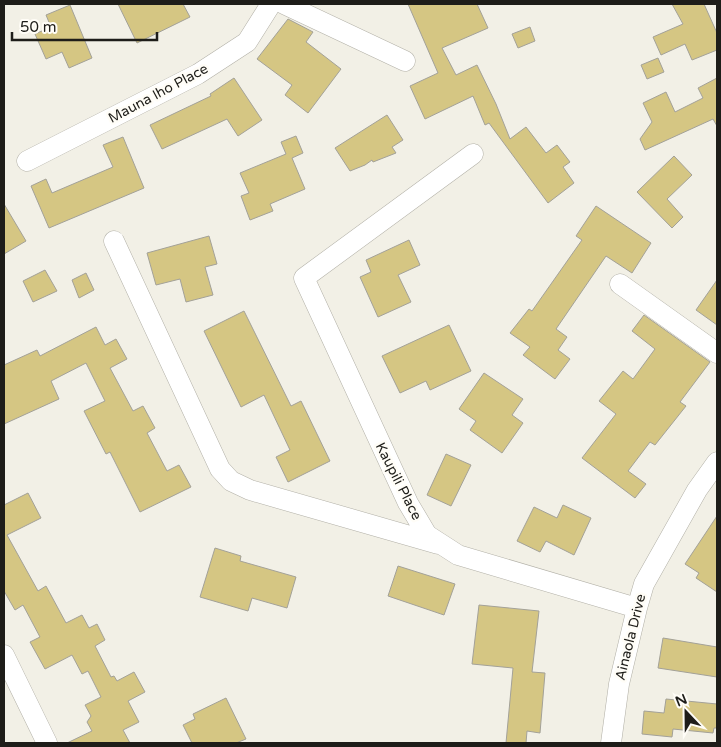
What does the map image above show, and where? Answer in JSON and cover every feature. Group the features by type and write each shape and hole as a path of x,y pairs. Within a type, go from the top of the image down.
{"street":[{"name":"Mauna Iho Place","path":"27,161 198,74 247,42 272,4"},
{"path":"284,4 405,61"},
{"name":"Kaupili Place","path":"473,154 304,278 408,503 427,535 458,555 637,608"},
{"path":"114,240 220,469 231,481 250,490 443,545"},
{"path":"620,284 717,352"},
{"name":"Ainaola Drive","path":"611,743 619,684 644,584 697,490 717,462"},
{"path":"4,656 10,685 47,743"}],"building":[{"path":"118,4 183,4 190,17 137,43"},
{"path":"408,4 477,4 488,28 442,48 456,75 477,65 510,139 526,127 546,153 557,145 570,162 563,167 574,183 548,203 489,123 485,125 473,96 425,119 410,86 438,73"},
{"path":"672,4 704,4 717,33 717,50 692,60 685,44 661,55 653,37 683,24"},
{"path":"70,5 92,58 69,68 62,52 46,59 35,34 51,27 46,15"},
{"path":"288,19 313,32 306,42 341,69 308,113 285,95 292,85 257,59"},
{"path":"530,27 535,41 518,48 512,34"},
{"path":"658,58 664,72 647,79 641,65"},
{"path":"234,78 262,120 238,136 227,119 162,149 150,125 211,96 210,94"},
{"path":"717,78 717,126 713,119 645,150 640,139 652,122 643,103 666,92 675,112 703,98 698,88"},
{"path":"387,115 403,140 392,147 396,153 373,162 372,160 350,171 335,148"},
{"path":"296,136 303,153 292,158 305,189 270,204 273,211 250,220 241,196 249,193 240,173 286,154 281,142"},
{"path":"123,137 144,188 49,228 31,186 46,179 52,193 113,167 103,145"},
{"path":"674,156 692,175 667,199 683,217 672,228 637,192"},
{"path":"4,204 26,241 4,254"},
{"path":"596,206 651,243 632,273 606,256 556,329 567,337 558,350 570,359 555,379 523,355 530,347 510,333 529,309 532,311 582,240 576,236"},
{"path":"209,236 217,264 205,267 213,295 186,302 180,279 156,285 147,253"},
{"path":"409,240 420,265 398,275 411,302 378,317 360,277 371,272 366,260"},
{"path":"45,270 57,291 33,302 23,281"},
{"path":"86,273 94,290 79,298 72,280"},
{"path":"717,280 717,325 696,310"},
{"path":"244,311 291,406 301,401 330,461 288,482 276,457 290,450 264,395 241,407 204,331"},
{"path":"644,315 710,362 680,402 686,406 655,445 650,442 628,471 646,484 635,498 582,458 616,414 599,401 623,371 633,379 655,349 632,331"},
{"path":"449,325 471,371 430,390 426,381 400,393 382,356"},
{"path":"96,327 105,345 116,339 127,359 110,368 133,411 143,406 155,428 147,433 167,471 179,465 191,487 140,512 110,452 106,454 84,411 105,401 86,363 51,381 59,399 4,424 4,365 37,350 40,356"},
{"path":"484,373 523,399 512,415 523,423 502,453 470,430 476,421 459,409"},
{"path":"446,454 471,465 451,506 427,495"},
{"path":"28,493 41,518 7,535 38,591 46,586 66,623 82,615 89,628 97,624 105,640 95,646 111,677 114,676 117,681 134,672 145,692 128,701 139,722 123,730 130,743 67,743 92,731 87,722 91,716 85,705 101,697 88,671 82,674 72,655 45,669 30,642 40,637 23,605 15,610 4,591 4,505"},
{"path":"563,505 591,518 574,555 546,541 540,552 517,541 534,507 557,518"},
{"path":"717,516 717,592 696,578 699,573 685,564"},
{"path":"215,548 241,556 240,561 296,577 287,608 252,598 248,611 200,597"},
{"path":"398,566 455,584 444,615 388,596"},
{"path":"479,605 539,611 532,672 545,673 540,733 527,731 526,743 506,743 513,668 472,664"},
{"path":"663,638 717,647 717,677 658,668"},
{"path":"226,698 246,739 236,743 192,743 183,725 195,719 193,714"},
{"path":"666,699 717,704 717,728 714,728 713,733 673,729 672,737 642,734 644,711 664,713"}]}
